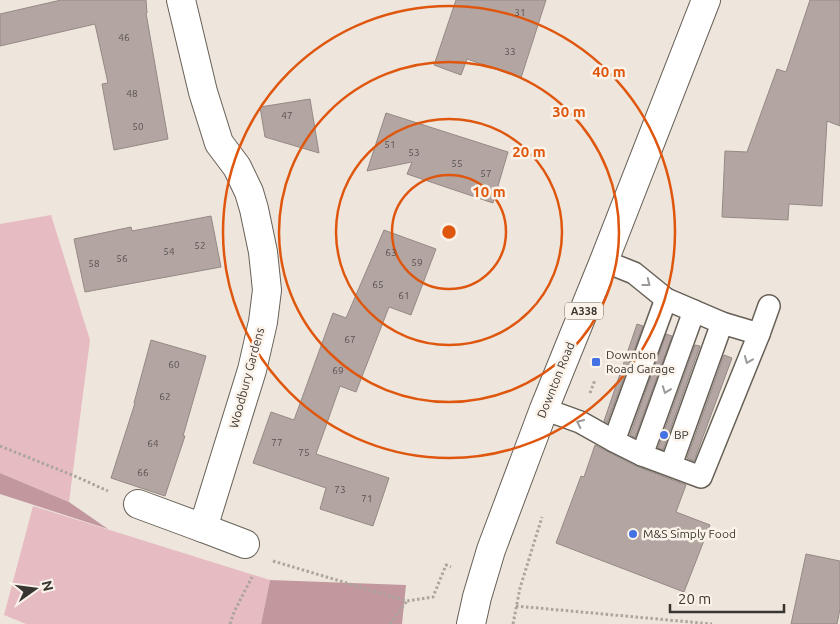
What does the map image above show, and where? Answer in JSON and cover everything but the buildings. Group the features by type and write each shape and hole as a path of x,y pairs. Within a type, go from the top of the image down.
{"main road":[{"name":"Woodbury Gardens","path":"181,0 203,92 219,143 237,167 249,192 263,252 267,290 263,322 252,370 203,528"},
{"name":"Downton Road","path":"471,624 480,584 491,550 544,409 706,0"},
{"path":"138,504 245,544"}],"lane":[{"path":"604,261 634,273 666,299 722,323 759,334"},
{"path":"614,442 666,299"},
{"path":"544,409 580,422 614,442 642,455 701,477 769,306"},
{"path":"642,455 694,312"},
{"path":"672,465 722,323"}],"path":[{"path":"0,446 138,504"},
{"path":"270,560 408,601 433,596 446,565"},
{"path":"230,624 253,573"},
{"path":"513,624 520,588"},
{"path":"390,624 408,601"},
{"path":"516,606 712,624"}],"shaded area":[{"path":"51,215 90,340 69,502 0,473 0,224"},
{"path":"0,473 69,502 108,529 0,494"},
{"path":"33,506 270,580 261,624 26,624 4,615"},
{"path":"270,580 406,585 402,624 261,624"}],"place":[{"name":"Downton Road Garage","path":"596,362"},
{"name":"BP","path":"664,435"},
{"name":"M&S Simply Food","path":"633,534"}]}
